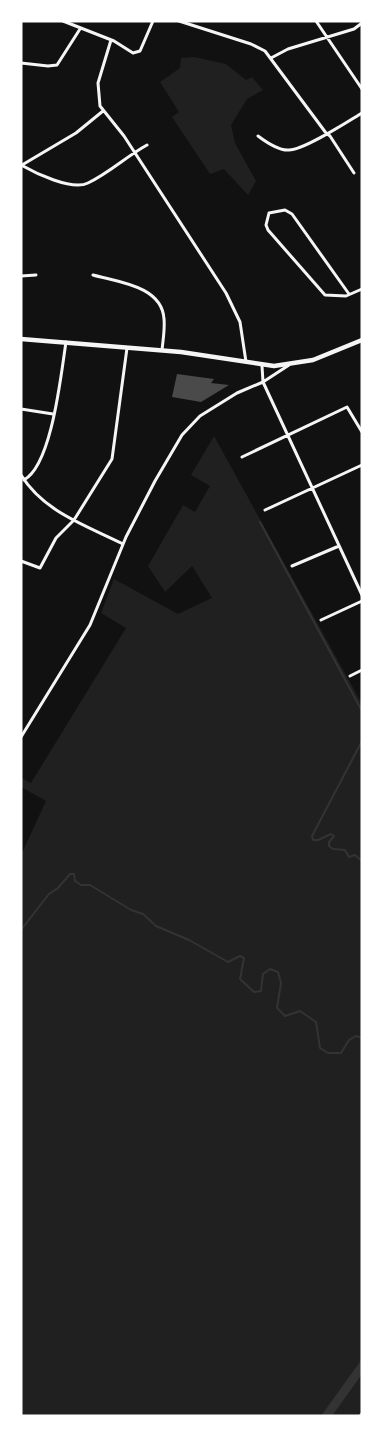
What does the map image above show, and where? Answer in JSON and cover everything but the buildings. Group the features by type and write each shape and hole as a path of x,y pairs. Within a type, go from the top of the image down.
{"main road":[{"path":"21,339 128,347 262,366 289,365 340,351 362,340"}],"street":[{"path":"64,21 111,40 133,53 140,51 153,21"},
{"path":"179,21 261,48 272,58 330,136 354,173"},
{"path":"316,21 362,88"},
{"path":"272,58 288,49 354,30 362,23"},
{"path":"21,63 57,65 80,29"},
{"path":"111,40 98,84 100,106 135,152 226,293 240,322 246,363"},
{"path":"22,165 76,133 103,111"},
{"path":"258,136 264,141 290,150 302,147 362,113"},
{"path":"22,165 58,181 86,184 148,145"},
{"path":"349,294 292,214 285,210 269,213 266,217 268,230 325,295 340,297 349,294 362,289"},
{"path":"93,274 141,288 153,296 163,311 162,351"},
{"path":"21,276 36,275"},
{"path":"24,480 30,477 47,445 66,342"},
{"path":"21,561 40,568 56,538 74,520 112,459 128,347"},
{"path":"21,737 90,625 101,602 123,544 155,481 182,436 200,416 212,408 237,393 263,382 289,365"},
{"path":"262,366 263,382 286,436 362,595"},
{"path":"242,457 347,407 362,432"},
{"path":"21,409 53,414"},
{"path":"265,510 362,465"},
{"path":"21,476 41,500 55,511 123,544"},
{"path":"292,566 339,546"},
{"path":"320,620 362,601"},
{"path":"350,676 362,670"}],"path":[{"path":"359,1416 362,1412"}],"shaded area":[{"path":"194,57 226,64 246,80 252,77 263,90 247,99 231,125 235,143 256,181 248,195 224,169 210,174 172,117 179,112 160,82 180,68 181,58"},
{"path":"214,436 362,704 362,1416 21,1416 21,855 46,801 21,787 21,778 31,783 126,628 101,613 114,579 178,614 212,598 192,566 165,592 148,566 183,505 195,512 210,486 191,475"},
{"path":"362,1359 362,1374 332,1416 321,1416"}],"waterway":[{"path":"260,522 362,711"},
{"path":"362,741 312,836 313,840 318,840 331,834 334,836 329,842 329,846 333,849 345,850 349,857 355,855 362,861"},
{"path":"21,930 49,894 58,888 70,874 74,874 75,881 81,885 90,885 131,910 143,914 156,926 189,940 228,962 240,956 244,958 240,979 254,992 261,991 263,974 270,969 278,972 281,983 277,1008 285,1016 300,1011 316,1022 320,1048 328,1053 341,1053 349,1040 356,1036 362,1038"}]}
